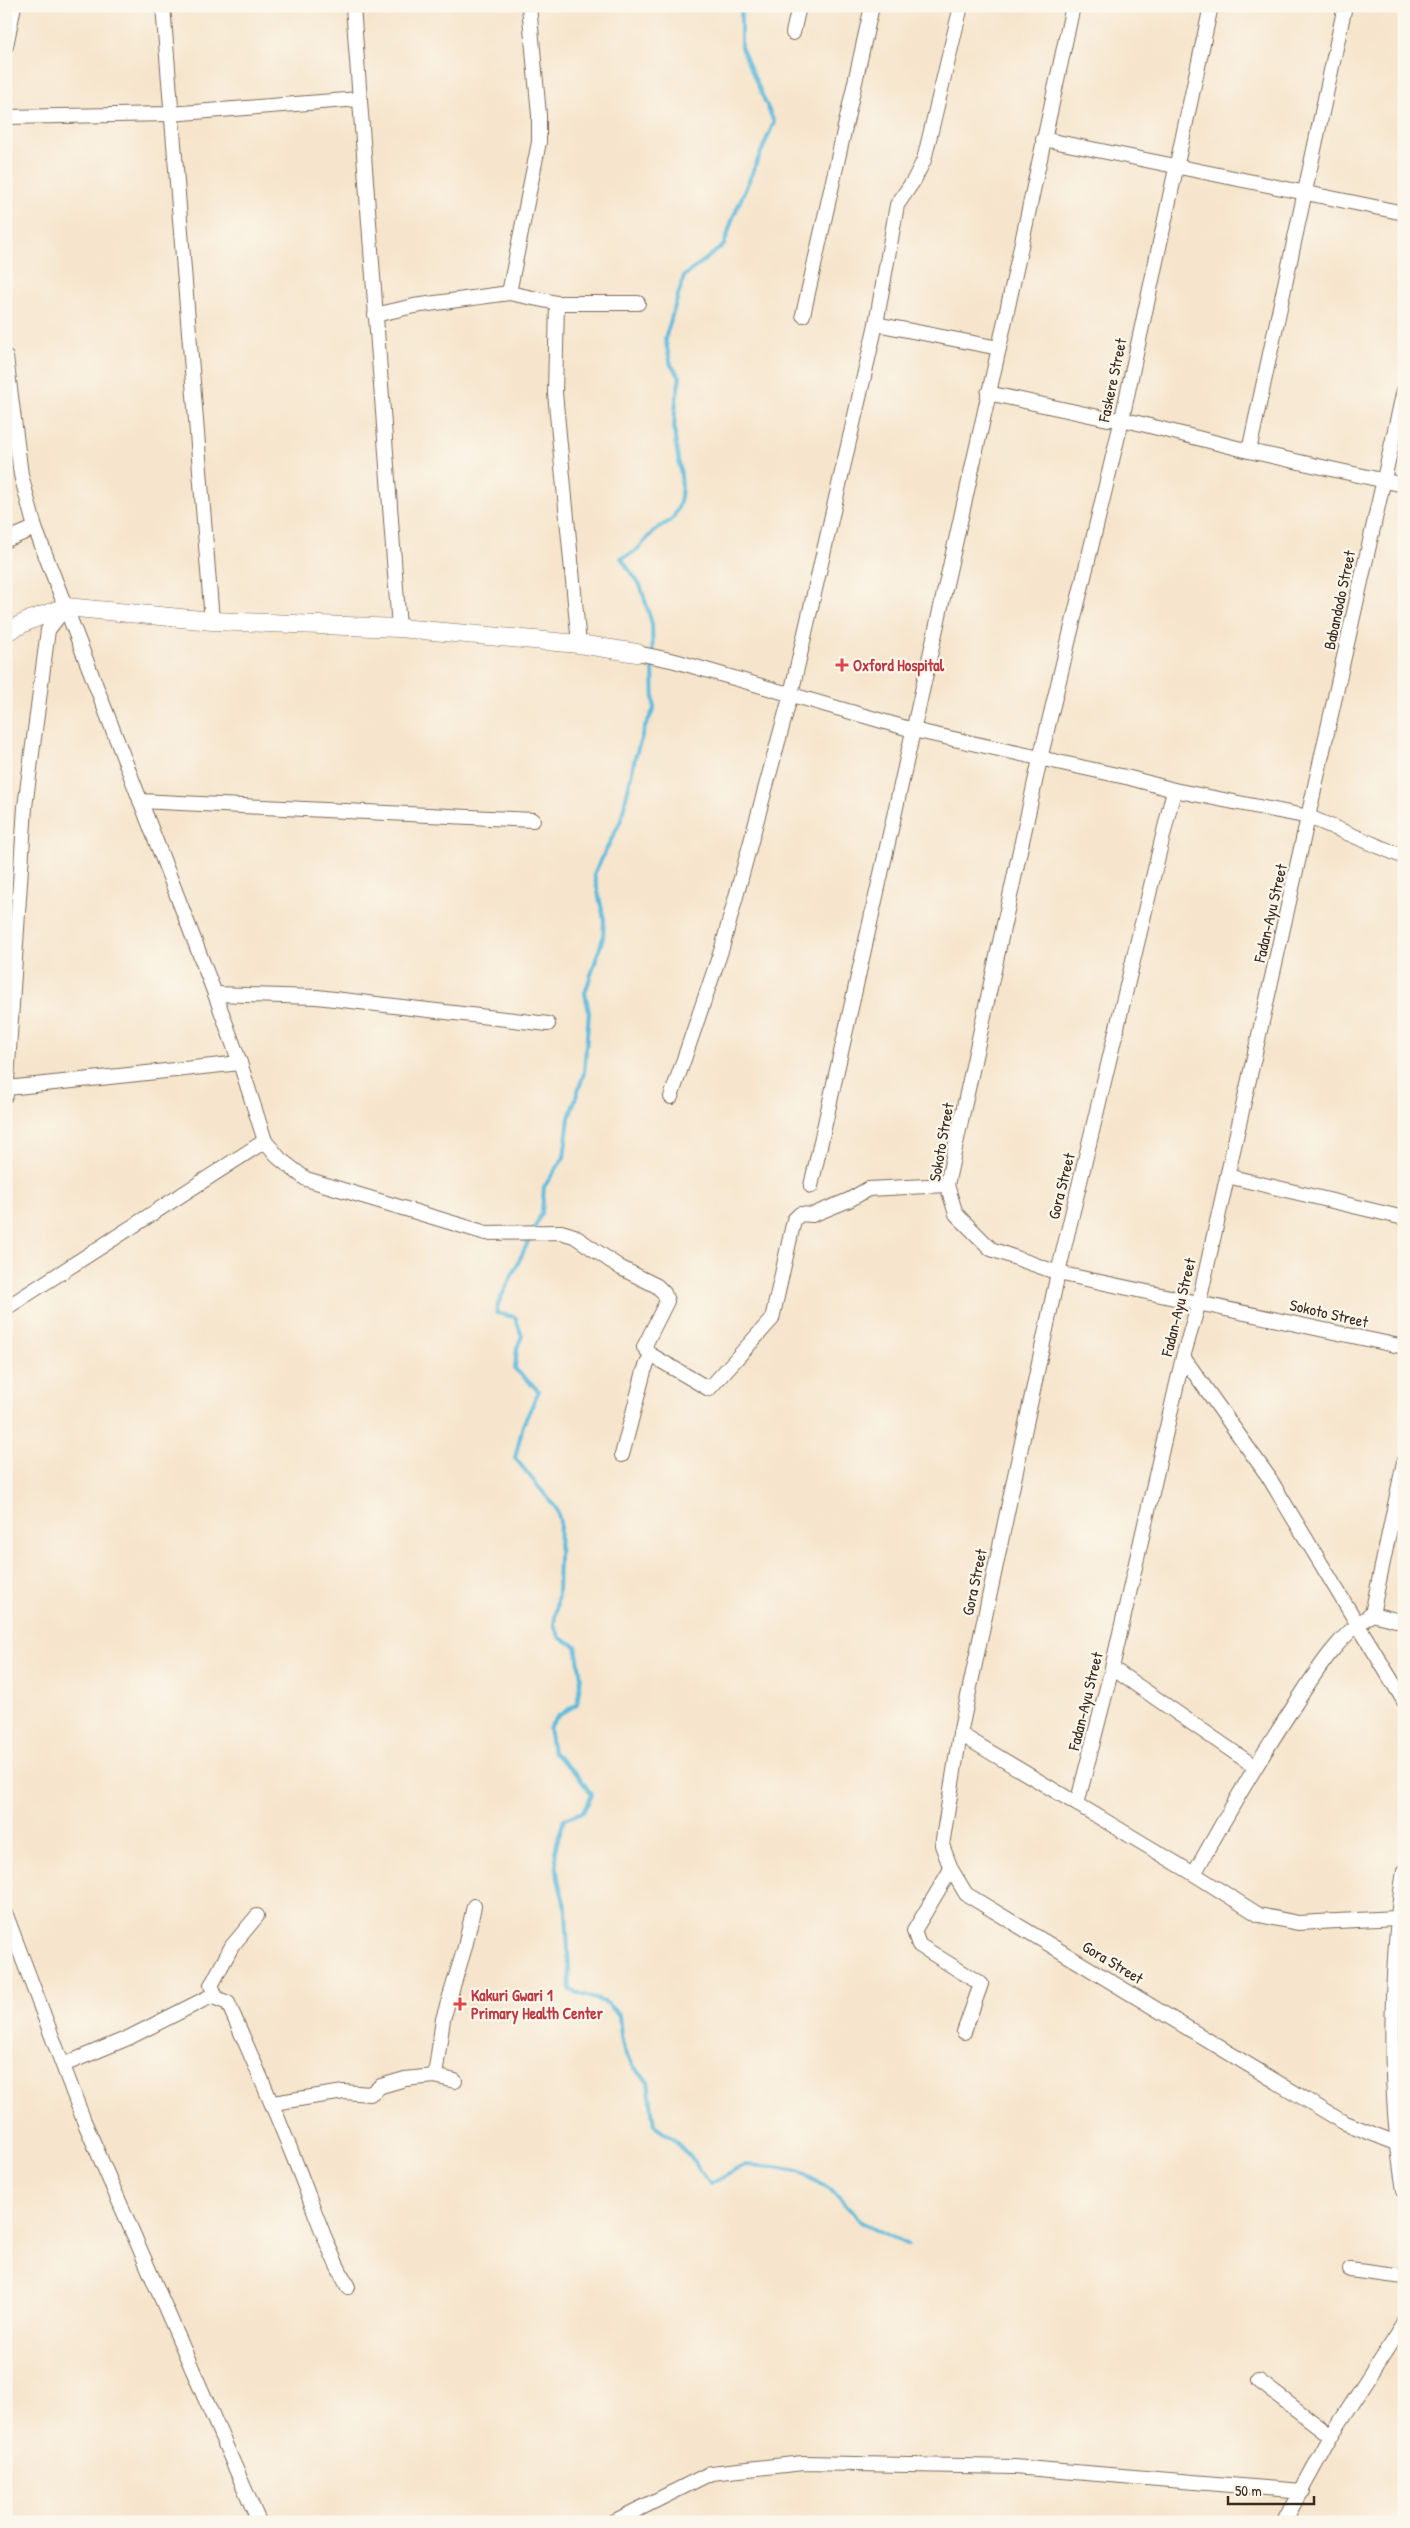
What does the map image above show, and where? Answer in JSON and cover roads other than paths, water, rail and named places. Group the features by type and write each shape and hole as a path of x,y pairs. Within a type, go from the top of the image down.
{"main road":[{"path":"6,632 30,620 66,607 212,621 399,628 579,644 637,653"}],"street":[{"path":"6,46 14,6"},
{"path":"163,6 170,114 212,621"},
{"path":"352,6 399,628"},
{"path":"509,293 539,142 539,114 530,6"},
{"path":"793,34 799,6"},
{"path":"803,315 872,6"},
{"path":"670,1097 722,948 791,694 876,324 897,205 914,180 924,160 961,6"},
{"path":"812,1186 999,348 1073,6"},
{"name":"Faskere Street","path":"1040,759 1122,419 1175,165 1211,6"},
{"path":"1249,451 1345,6"},
{"path":"6,117 170,114 359,99"},
{"path":"1043,139 1404,213"},
{"path":"375,315 414,306 509,293 557,303 638,303"},
{"path":"557,303 555,393 579,644"},
{"path":"876,324 999,348"},
{"path":"6,357 21,475 35,528 215,994 265,1141 280,1159 306,1180 486,1232 561,1232 574,1236 621,1268 657,1286 664,1292 667,1301 644,1347 651,1355 709,1389 772,1319 794,1220 800,1214 812,1215 849,1200 868,1189 948,1185"},
{"name":"Babandodo Street","path":"1310,816 1404,390"},
{"path":"988,392 1108,419 1122,419 1249,451 1404,485"},
{"path":"6,540 35,528"},
{"path":"6,1095 8,1027 25,807 48,630 66,607"},
{"path":"637,653 674,661 913,730 1174,790 1310,816 1404,857"},
{"name":"Sokoto Street","path":"1040,759 948,1185 956,1214 991,1249 1058,1274 1199,1302 1404,1348"},
{"name":"Gora Street","path":"1174,790 1058,1274 960,1734 942,1845 951,1869 966,1894 1343,2122 1396,2143"},
{"path":"140,801 533,820"},
{"name":"Fadan-Ayu Street","path":"1077,1804 1112,1668 1183,1357 1199,1302 1310,816"},
{"path":"215,994 317,997 548,1024"},
{"path":"7,1088 240,1063"},
{"path":"6,1308 265,1141"},
{"path":"1227,1176 1404,1218"},
{"path":"622,1455 644,1370 651,1355"},
{"path":"1183,1357 1268,1476 1404,1701"},
{"path":"1372,1614 1404,1462"},
{"path":"1194,1874 1254,1766 1326,1658 1356,1624 1372,1614 1404,1622"},
{"path":"1112,1668 1254,1766"},
{"path":"960,1734 1194,1874 1258,1915 1298,1923 1396,1918"},
{"path":"951,1869 914,1931 919,1945 981,1984 964,2032"},
{"path":"1404,1871 1396,1918 1391,2068 1396,2143 1404,2190"},
{"path":"435,2076 443,2018 465,1946 474,1906"},
{"path":"6,1915 84,2121 259,2522"},
{"path":"216,1997 211,1986 213,1982 232,1946 257,1916"},
{"path":"63,2065 128,2038 211,1996 228,2003 250,2056 273,2103 334,2261 348,2287"},
{"path":"273,2103 344,2092 370,2094 381,2086 405,2079 435,2076 455,2081"},
{"path":"1350,2270 1404,2277"},
{"path":"1284,2522 1331,2436 1404,2323"},
{"path":"1259,2381 1331,2436"},
{"path":"612,2522 711,2473 804,2463 1014,2468 1302,2491"}],"waterway":[{"path":"534,1229 542,1212 544,1187 564,1157 569,1118 584,1073 589,1012 585,993 603,938 604,919 594,874 621,820 635,758 645,727 654,709 652,624 641,587 621,558 636,550 653,532 674,516 681,497 682,488 674,422 680,377 671,365 665,339 684,276 724,245 732,220 774,122 741,47 741,6"},
{"path":"531,1236 498,1304 496,1313 515,1317 522,1336 517,1348 515,1369 539,1391 523,1425 515,1458 556,1508 560,1521 558,1593 554,1625 560,1638 576,1646 581,1677 577,1704 558,1716 549,1728 553,1752 577,1775 592,1795 583,1812 564,1819 555,1850 558,1879 566,1910 570,1990 607,2003 619,2015 621,2036 628,2059 648,2081 654,2125 685,2152 710,2184 745,2165 798,2171 832,2190 861,2222 908,2245"}],"place":[{"name":"Oxford Hospital","path":"842,665"},
{"name":"Kakuri Gwari 1 Primary Health Center","path":"460,2004"}]}
